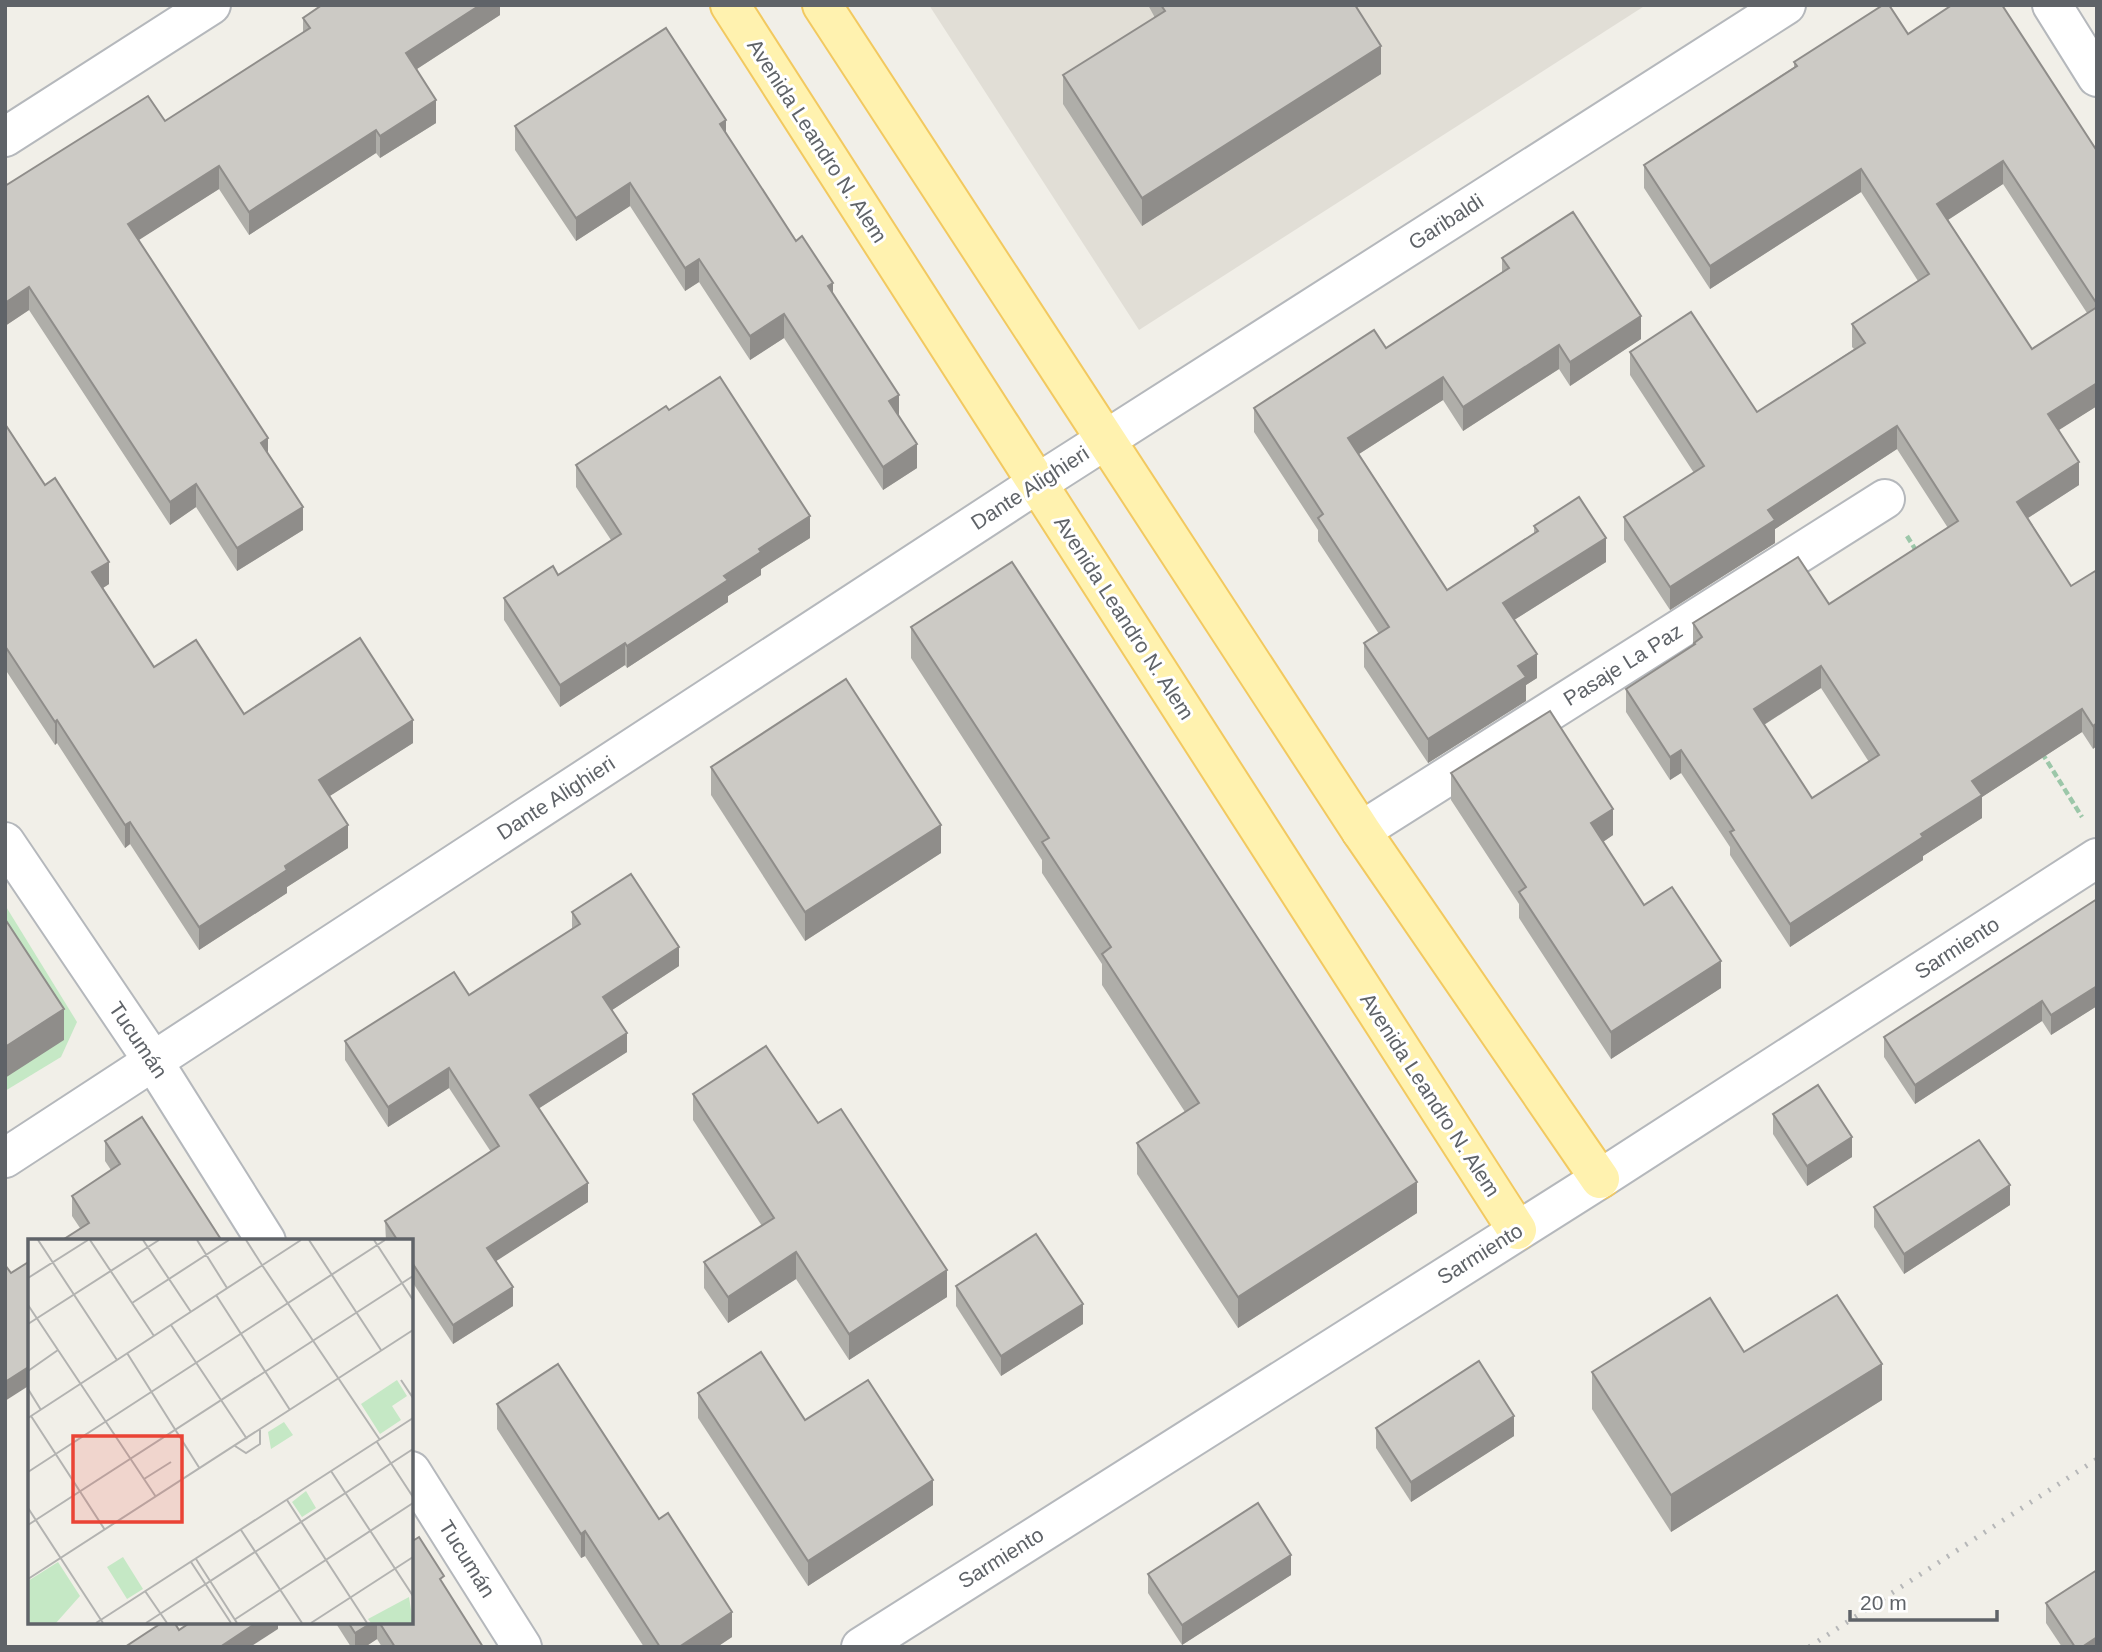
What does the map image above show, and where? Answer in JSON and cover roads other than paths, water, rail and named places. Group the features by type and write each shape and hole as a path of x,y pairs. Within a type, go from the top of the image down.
{"main road":[{"name":"Avenida Leandro N. Alem","path":"730,5 1517,1230"},
{"path":"822,5 1361,831 1600,1179"}],"street":[{"path":"5,137 211,5"},
{"name":"Garibaldi","path":"1106,439 1786,5"},
{"path":"2052,5 2097,77"},
{"name":"Dante Alighieri","path":"5,1158 1106,439"},
{"name":"Pasaje La Paz","path":"1361,831 1885,499"},
{"name":"Tucumán","path":"5,842 153,1061 266,1239"},
{"name":"Sarmiento","path":"861,1647 1600,1179 2097,858"},
{"name":"Tucumán","path":"413,1474 522,1647"}],"railway":[{"path":"1809,1647 2097,1459"}]}
